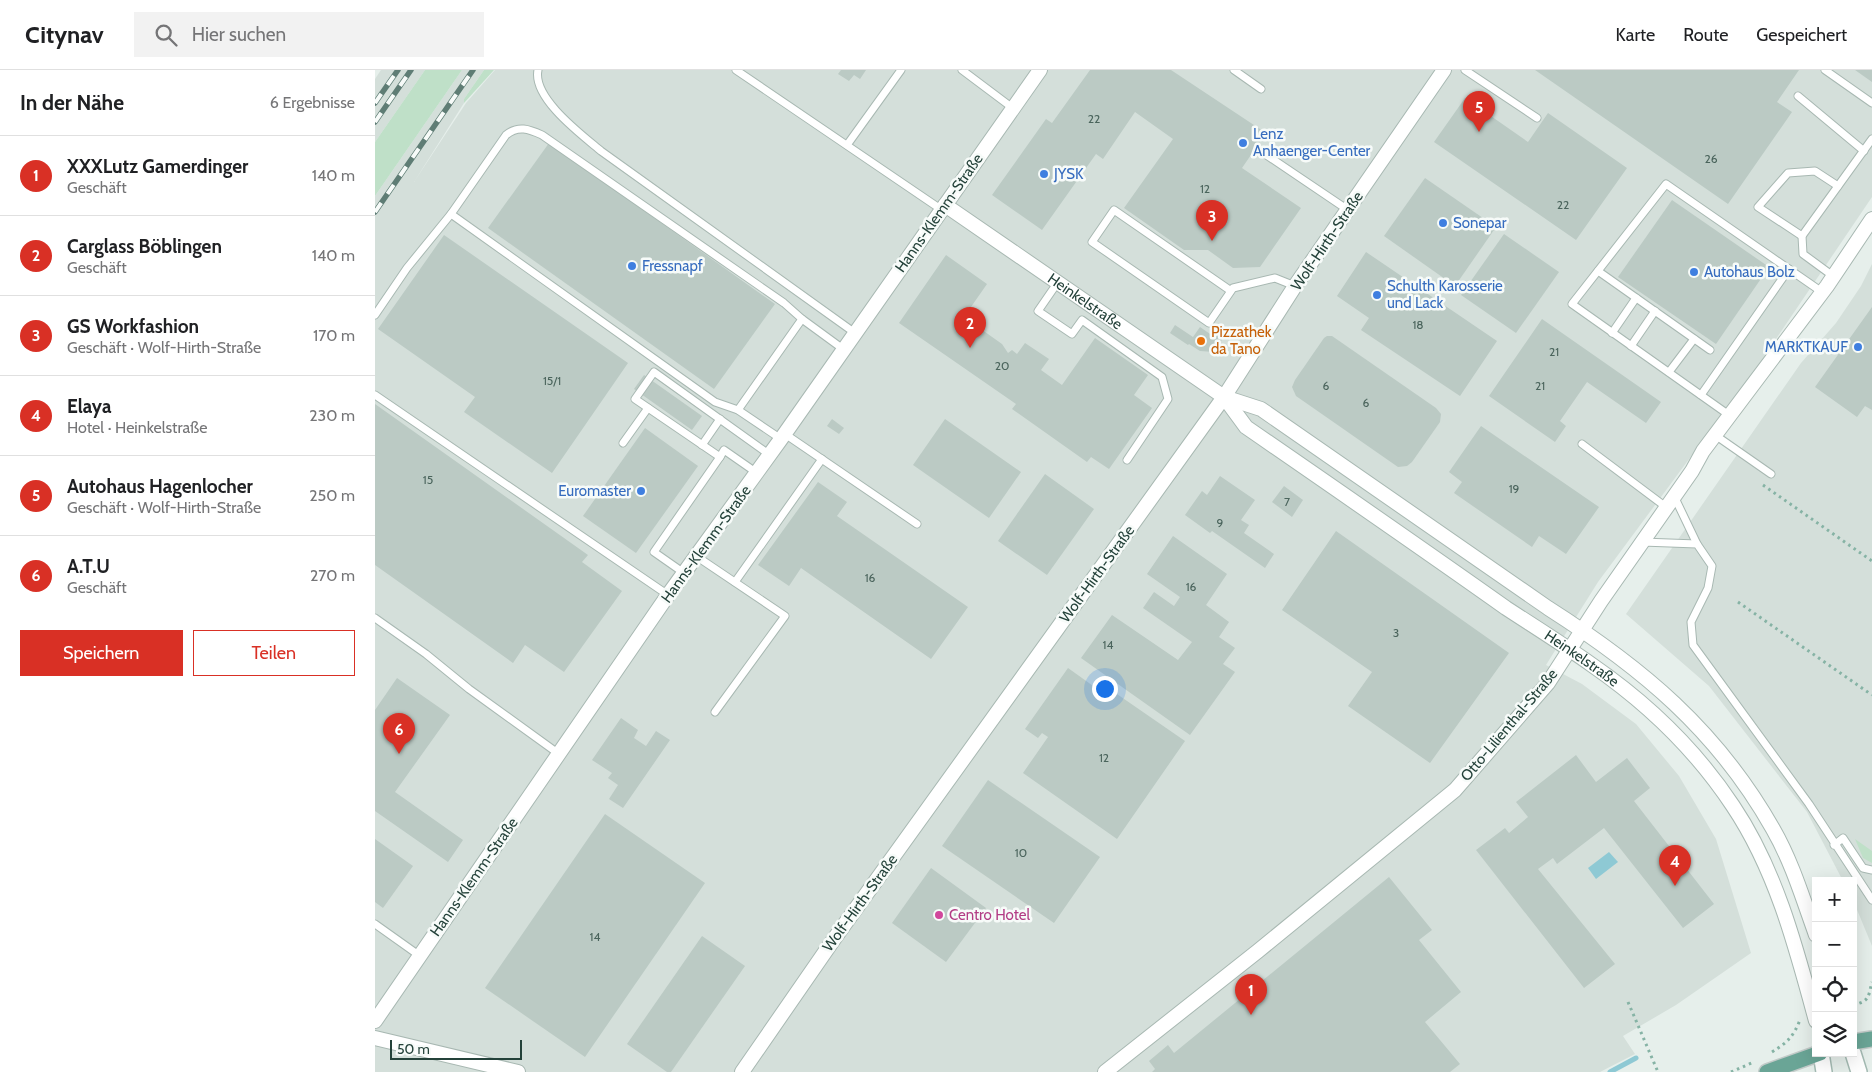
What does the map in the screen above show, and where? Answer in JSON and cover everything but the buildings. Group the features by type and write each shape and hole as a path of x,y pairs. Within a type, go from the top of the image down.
{"main road":[{"path":"1857,1041 1872,1039"},
{"path":"1762,1066 1812,1055"},
{"path":"1821,1057 1824,1072"},
{"path":"1854,1057 1859,1072"}],"street":[{"name":"Hanns-Klemm-Straße","path":"375,1021 668,595 783,437 1040,70"},
{"name":"Wolf-Hirth-Straße","path":"741,1072 834,939 1224,397 1295,286 1444,70"},
{"name":"Heinkelstraße","path":"944,207 1058,282 1224,397 1261,410 1582,630 1653,682 1697,724 1727,760 1752,795 1774,830 1792,869 1812,924"},
{"name":"Otto-Lilienthal-Straße","path":"1105,1072 1258,952 1441,803 1485,756 1547,683 1729,415 1822,292 1872,219"},
{"name":"Heinkelstraße","path":"1224,397 1246,427 1569,650 1638,700 1681,739 1734,806 1754,841 1796,944 1814,1012"},
{"path":"375,1038 518,1072"}],"lane":[{"path":"537,70 536,77 546,99 565,121 601,151 855,333"},
{"path":"736,70 906,186 944,207"},
{"path":"847,145 901,70"},
{"path":"962,70 1014,109"},
{"path":"1234,70 1261,89"},
{"path":"1465,70 1537,118"},
{"path":"1825,70 1872,103"},
{"path":"1798,96 1864,151"},
{"path":"375,315 407,268 451,214 506,135 520,128 530,129 542,135 784,303 802,319 843,349"},
{"path":"1833,276 1803,254 1801,236 1872,139"},
{"path":"1265,154 1348,210"},
{"path":"1801,236 1758,207 1788,173 1815,171 1838,186"},
{"path":"1729,415 1572,304 1666,184 1822,292"},
{"path":"1231,291 1114,210 1092,242 1209,323 1231,291 1233,288 1275,278 1295,286"},
{"path":"451,214 715,402 738,410 822,459 917,524"},
{"path":"1701,395 1789,269"},
{"path":"1598,270 1710,350"},
{"path":"1058,282 1038,311 1072,334 1082,320 1162,377 1168,399 1127,460"},
{"path":"1612,333 1636,298"},
{"path":"1631,346 1655,311"},
{"path":"738,410 802,319"},
{"path":"1669,372 1694,339"},
{"path":"720,457 635,399 654,372 770,455"},
{"path":"375,395 668,595"},
{"path":"623,444 648,408"},
{"path":"702,445 720,419"},
{"path":"1715,435 1771,474"},
{"path":"1582,444 1670,501 1712,566 1708,588 1691,622 1693,644 1701,659 1809,804 1872,900"},
{"path":"684,573 654,552 724,450 757,473"},
{"path":"735,582 822,459"},
{"path":"1641,542 1697,544"},
{"path":"696,556 785,616 715,712"},
{"path":"375,618 559,754"},
{"path":"1834,844 1843,838 1863,868 1872,870"},
{"path":"375,924 420,956"}],"path":[{"path":"1760,484 1872,561"},
{"path":"1739,602 1872,695"},
{"path":"1857,1005 1868,1000 1872,982"},
{"path":"1628,1002 1659,1072"},
{"path":"1764,1056 1788,1042 1795,1033 1800,1020"},
{"path":"1731,1072 1762,1066"}],"shaded area":[{"path":"381,70 425,70 375,142 375,79"},
{"path":"462,70 484,70 464,99 464,103 414,182 466,103 495,70 1872,70 1872,197 1755,370 1598,582 1546,665 1582,684 1636,724 1679,776 1716,839 1751,953 1676,1005 1623,1036 1635,1054 1600,1072 375,1072 375,196"},
{"path":"1872,264 1872,946 1857,910 1857,877 1841,877 1807,812 1709,686 1626,614 1801,363 1836,323 1861,286"}],"green space":[{"path":"425,70 462,70 375,196 375,142"},
{"path":"484,70 494,70 464,103 464,99"},
{"path":"1855,839 1872,851 1872,863 1863,858"}],"water":[{"path":"1609,852 1618,862 1596,879 1588,868"}],"waterway":[{"path":"1610,1072 1636,1058"}],"railway":[{"path":"375,103 398,70"},
{"path":"375,122 411,70"},
{"path":"375,212 473,70"}],"place":[{"name":"Autohaus Hagenlocher","path":"1479,132"},
{"name":"Lenz Anhaenger-Center","path":"1243,143"},
{"name":"JYSK","path":"1044,174"},
{"name":"Sonepar","path":"1443,223"},
{"name":"GS Workfashion","path":"1212,241"},
{"name":"Fressnapf","path":"632,266"},
{"name":"Autohaus Bolz","path":"1694,272"},
{"name":"Schulth Karosserie und Lack","path":"1377,295"},
{"name":"Pizzathek da Tano","path":"1201,341"},
{"name":"MARKTKAUF","path":"1858,347"},
{"name":"Carglass Böblingen","path":"970,348"},
{"name":"Euromaster","path":"641,491"},
{"name":"A.T.U","path":"399,754"},
{"name":"Elaya","path":"1675,886"},
{"name":"Centro Hotel","path":"939,915"},
{"name":"XXXLutz Gamerdinger","path":"1251,1015"}]}
